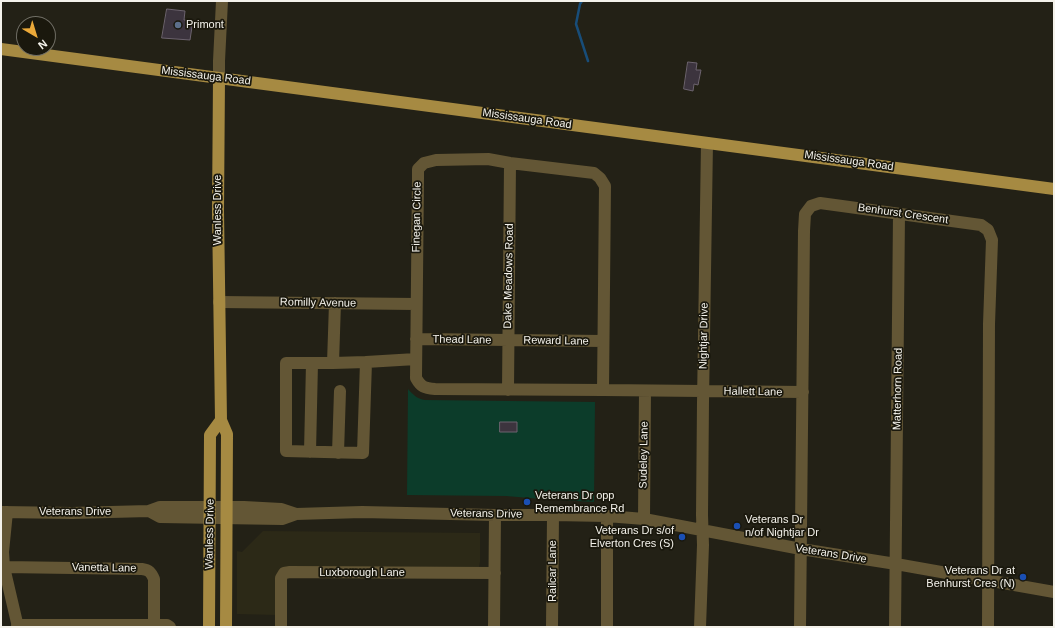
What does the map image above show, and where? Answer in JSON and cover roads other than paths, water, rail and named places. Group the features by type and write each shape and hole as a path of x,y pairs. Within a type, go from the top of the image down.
{"main road":[{"name":"Mississauga Road","path":"1,49 1054,188"},
{"name":"Wanless Drive","path":"219,78 218,210 221,420 227,434 226,627"},
{"name":"Wanless Drive","path":"209,627 210,435 221,420"}],"street":[{"name":"Wanless Drive","path":"219,78 222,1"},
{"name":"Nightjar Drive","path":"700,627 703,530 703,392 707,143"},
{"name":"Finegan Circle","path":"603,390 605,186 600,178 594,173 488,159 436,160 424,163 418,169 416,378 420,385 435,389 703,392"},
{"name":"Dake Meadows Road","path":"508,390 510,163"},
{"name":"Benhurst Crescent","path":"800,627 804,231 805,214 811,206 820,203 981,225 988,230 992,240 989,332 988,627"},
{"name":"Matterhorn Road","path":"895,627 899,214"},
{"name":"Romilly Avenue","path":"219,302 416,304"},
{"path":"333,362 334,303"},
{"name":"Thead Lane","path":"416,339 508,341"},
{"name":"Reward Lane","path":"508,341 603,342"},
{"path":"366,362 364,453 286,451 286,363 366,362 416,359"},
{"path":"310,452 312,363"},
{"path":"338,453 340,391"},
{"name":"Sudeley Lane","path":"644,519 645,391"},
{"name":"Hallett Lane","path":"703,392 803,392"},
{"name":"Veterans Drive","path":"4,512 72,513 149,511 160,507 210,512 226,512 282,519 296,514 362,512 607,516 644,519 801,549 1054,592"},
{"path":"4,512 4,567 18,626 167,625 170,627"},
{"path":"494,627 495,515"},
{"name":"Railcar Lane","path":"552,627 553,515"},
{"path":"607,516 607,627"},
{"name":"Vanetta Lane","path":"4,567 149,570 154,578 154,625"},
{"name":"Luxborough Lane","path":"281,627 281,578 284,574 290,572 495,573"}],"waterway":[{"path":"582,1 576,24 588,61"}],"place":[{"name":"Primont","path":"178,25"},
{"name":"Veterans Dr opp Remembrance Rd","path":"527,502"},
{"name":"Veterans Dr n/of Nightjar Dr","path":"737,526"},
{"name":"Veterans Dr s/of Elverton Cres (S)","path":"682,537"},
{"name":"Veterans Dr at Benhurst Cres (N)","path":"1023,577"}]}
